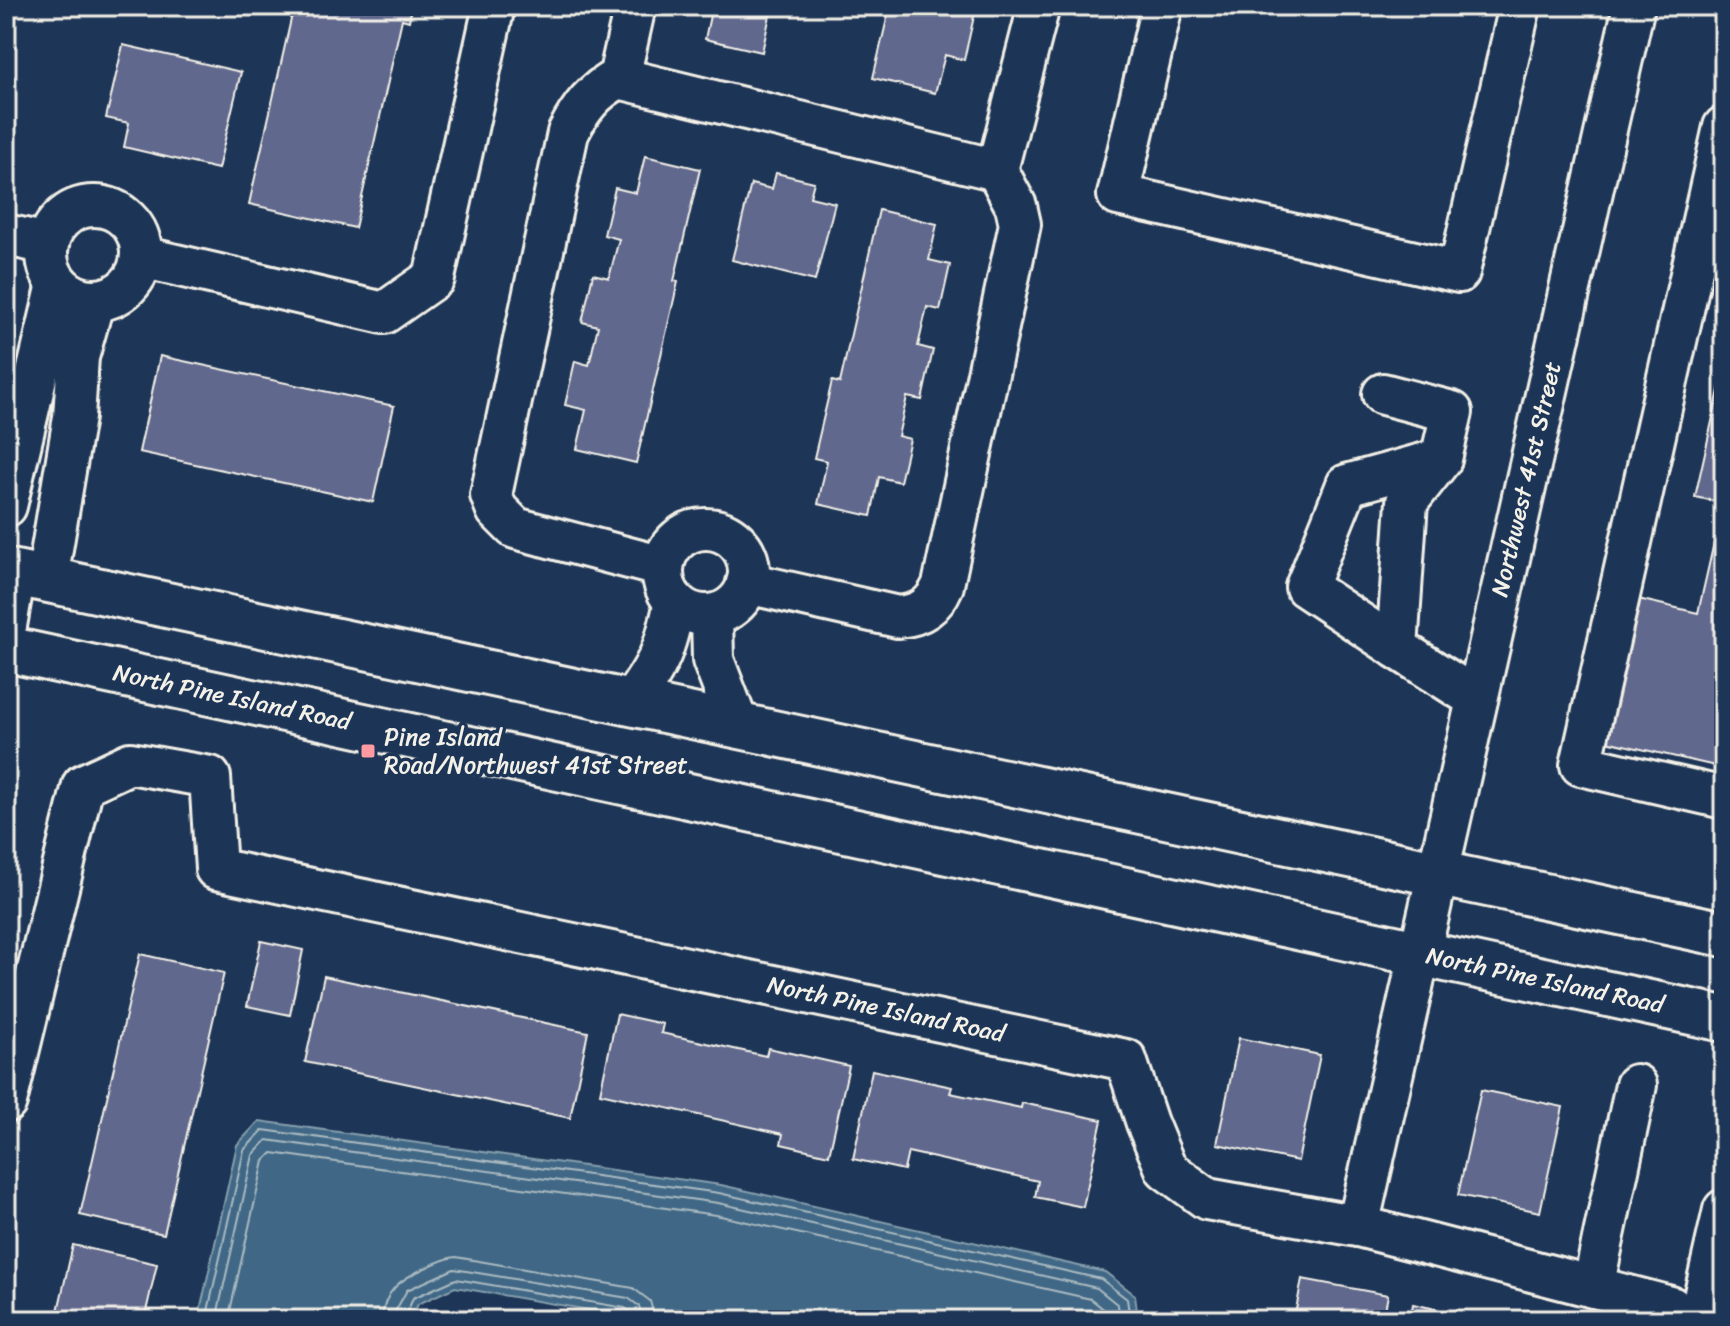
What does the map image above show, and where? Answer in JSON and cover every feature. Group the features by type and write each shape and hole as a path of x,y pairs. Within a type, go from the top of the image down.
{"main road":[{"path":"22,574 1724,934"},
{"name":"North Pine Island Road","path":"6,649 1724,1019"}],"street":[{"path":"141,257 384,313 434,278 494,6"},
{"path":"619,78 635,6"},
{"path":"747,583 898,617 912,616 936,600 943,585 1020,224 1016,206 997,170 1039,6"},
{"path":"1157,7 1118,195 1459,272 1520,6"},
{"name":"Northwest 41st Street","path":"1358,1226 1634,6"},
{"path":"631,702 656,669 666,645 669,584 671,547 683,535 699,529 716,530 731,537 742,550 748,566 747,583 740,598 728,610 712,615 696,614 680,608 669,584 515,528 497,510 491,495 568,133 589,99 606,84 619,78 997,170"},
{"path":"1724,127 1581,765 1724,798"},
{"path":"90,206 107,208 121,215 132,226 139,241 141,257 130,284 107,299 94,300 81,299 58,284 50,272 47,258 48,244 61,219 75,210 90,206"},
{"path":"6,235 48,244"},
{"path":"6,506 58,284"},
{"path":"6,626 74,417 78,357 94,300"},
{"path":"1383,394 1452,412 1441,459 1407,502 1397,648"},
{"path":"1441,459 1347,485 1306,587 1477,699"},
{"path":"712,615 713,660 738,725"},
{"name":"North Pine Island Road","path":"6,1102 83,785 130,763 210,777 216,869 1126,1060 1166,1169 1207,1199 1358,1226 1671,1307 1685,1320"},
{"path":"1593,1287 1636,1085"},
{"path":"1699,1320 1724,1210"}],"water":[{"path":"259,1121 721,1185 1105,1272 1135,1295 1138,1320 647,1320 455,1287 418,1304 411,1320 198,1320 237,1145"}],"building":[{"path":"294,6 412,6 409,21 402,19 355,228 249,204"},
{"path":"712,6 772,6 762,52 705,39"},
{"path":"890,6 964,6 963,9 975,12 964,60 945,55 935,93 873,78"},
{"path":"123,45 241,72 218,169 124,147 129,123 106,118"},
{"path":"645,156 700,169 674,281 678,282 636,463 577,449 586,410 565,405 575,361 589,365 598,326 582,322 593,274 609,278 619,239 604,235 615,188 636,193"},
{"path":"776,173 814,182 810,197 835,203 815,281 732,260 751,184 772,189"},
{"path":"879,210 937,224 929,260 950,265 940,310 927,307 918,346 933,350 922,400 907,397 898,436 910,439 900,482 879,477 871,516 818,504 827,461 814,458 832,381 840,383"},
{"path":"160,356 394,406 373,502 139,452"},
{"path":"1724,368 1724,768 1602,740 1634,598 1698,613 1723,503 1695,497"},
{"path":"261,941 303,950 290,1015 247,1006"},
{"path":"140,954 224,973 164,1234 80,1215"},
{"path":"324,976 588,1032 570,1118 305,1062"},
{"path":"617,1014 663,1024 661,1033 766,1056 768,1048 849,1066 829,1155 781,1144 783,1134 600,1093"},
{"path":"1239,1038 1320,1055 1298,1161 1217,1144"},
{"path":"872,1070 952,1087 950,1093 1021,1108 1022,1103 1102,1120 1083,1207 1035,1197 1038,1181 908,1152 904,1170 853,1159"},
{"path":"1481,1090 1563,1107 1540,1212 1458,1195"},
{"path":"73,1245 157,1264 144,1320 56,1320"},
{"path":"1302,1279 1388,1295 1383,1320 1294,1320"},
{"path":"1413,1304 1486,1320 1410,1320"}],"place":[{"name":"Pine Island Road/Northwest 41st Street","path":"368,751"}]}
